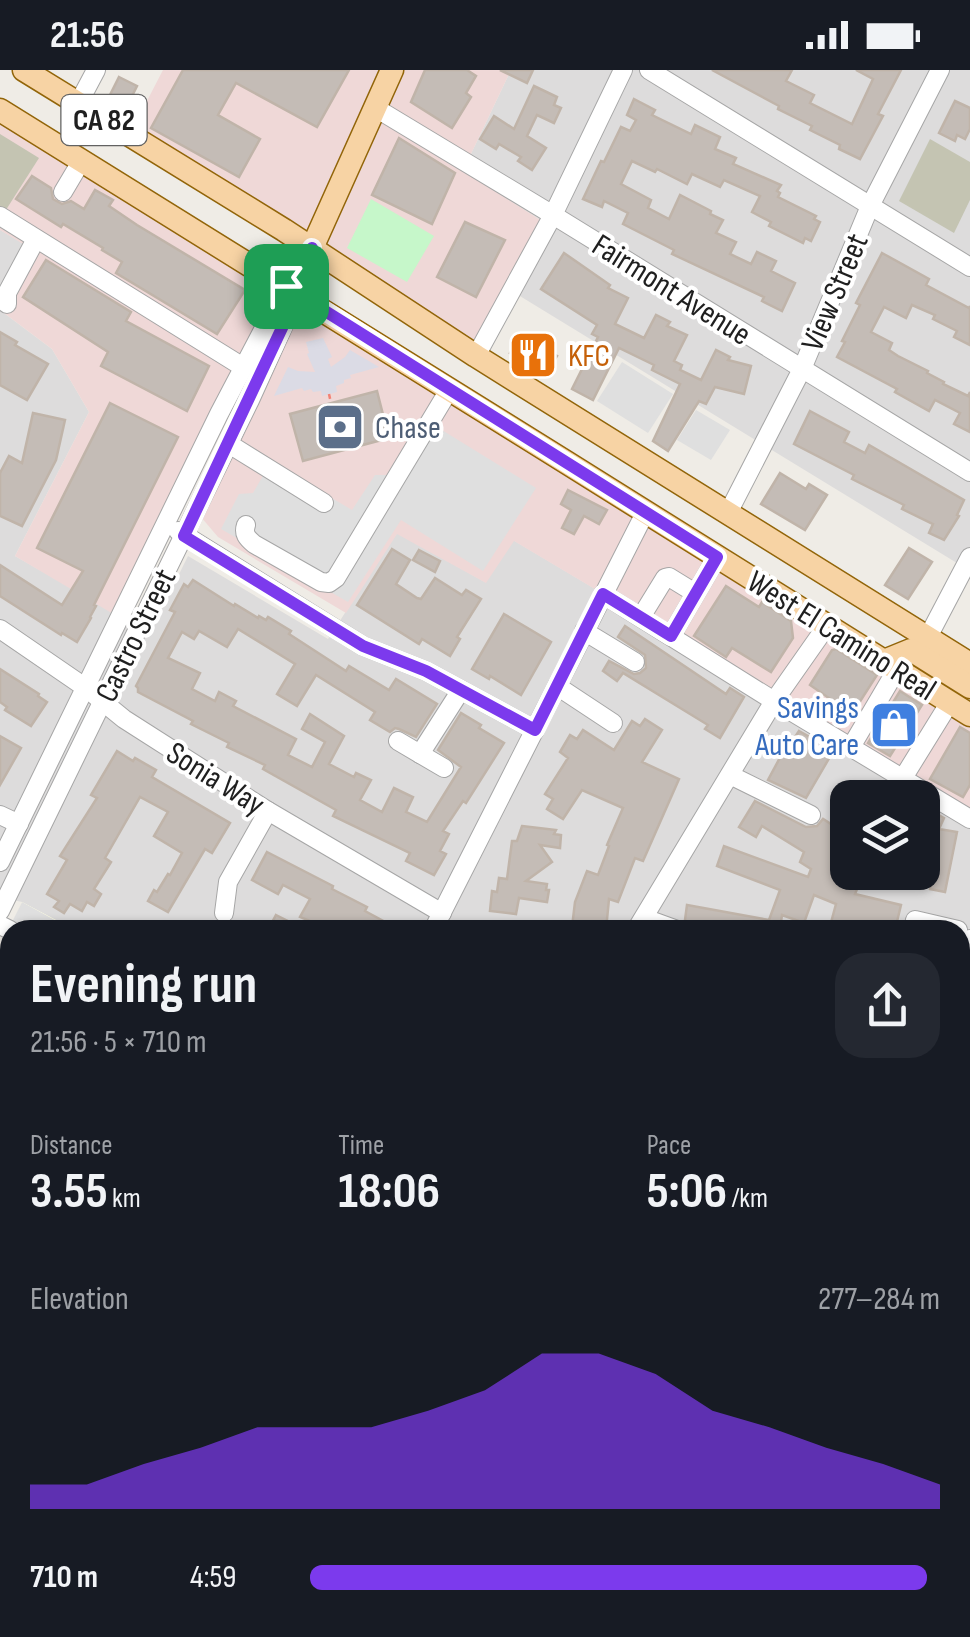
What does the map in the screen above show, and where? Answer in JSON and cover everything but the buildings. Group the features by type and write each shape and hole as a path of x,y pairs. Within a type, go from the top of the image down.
{"main road":[{"name":"West El Camino Real","path":"24,70 78,104 124,123 312,248 410,303 476,356 546,388 728,513 970,664"},
{"name":"Castro Street","path":"292,290 392,70"},
{"name":"West El Camino Real","path":"0,110 292,290 567,472 645,513 970,715"},
{"path":"890,665 911,650 970,687"}],"street":[{"path":"78,104 96,70"},
{"path":"476,356 553,215 623,70"},
{"path":"649,70 970,267"},
{"name":"View Street","path":"728,513 802,369 870,206 940,70"},
{"name":"Fairmont Avenue","path":"374,107 970,472"},
{"path":"63,192 82,160"},
{"path":"0,216 242,368"},
{"path":"518,236 536,246"},
{"path":"7,304 7,293 36,239"},
{"name":"Castro Street","path":"0,862 242,368 292,290"},
{"name":"Castro Street","path":"0,911 228,444 292,290"},
{"path":"246,525 247,539 254,544 329,583 336,578 448,390"},
{"path":"228,444 324,503"},
{"path":"438,920 603,594 612,561 645,513"},
{"path":"166,524 363,646 426,671 535,730"},
{"path":"671,636 717,557"},
{"path":"928,638 970,557"},
{"path":"641,617 665,578 695,593"},
{"path":"603,594 970,819"},
{"path":"642,920 774,701 828,624"},
{"name":"Sonia Way","path":"0,630 102,703 435,920"},
{"path":"584,631 635,662"},
{"path":"852,747 890,665"},
{"path":"557,686 613,723"},
{"path":"420,754 460,690"},
{"path":"903,778 950,702"},
{"path":"398,741 444,768"},
{"path":"730,775 811,815"},
{"path":"224,913 228,882 268,811"},
{"path":"0,815 19,824"}],"path":[{"path":"329,394 332,403"}],"shaded area":[{"path":"163,70 511,70 469,158 471,176 542,221 474,342 135,124"},
{"path":"511,70 970,70 970,571 505,287 542,221 471,177 469,158"},
{"path":"0,110 286,286 120,618 15,556 89,412 52,349 0,310 23,244 0,230"},
{"path":"0,134 39,158 4,213 0,211"},
{"path":"930,139 970,162 970,200 954,233 899,201"},
{"path":"0,230 24,244 0,309"},
{"path":"298,294 970,715 970,812 940,794 940,780 916,780 514,541 486,583 397,534 346,613 218,537 195,510"},
{"path":"0,310 52,349 89,412 15,556 150,633 188,556 328,639 397,533 485,582 513,540 916,780 830,780 830,890 940,890 940,794 970,812 970,920 55,920 22,902 0,897"},
{"path":"323,338 332,357 328,359 331,367 350,350 379,367 350,375 336,386 337,392 322,396 321,391 302,388 274,396 288,367 315,372 306,342"},
{"path":"622,362 673,394 648,433 597,401"},
{"path":"696,410 730,430 711,460 677,440"},
{"path":"424,419 536,488 483,571 401,520 348,602 221,529 239,494 253,493 271,462 352,510 375,475 389,475"},
{"path":"22,902 56,920 14,920"},
{"path":"22,902 55,920 13,920"}],"green space":[{"path":"371,199 434,236 407,282 347,248"}],"place":[{"name":"KFC","path":"533,355"},
{"name":"Chase","path":"340,427"},
{"name":"Savings Auto Care","path":"894,725"}],"route":[{"path":"286,286 298,294 184,536 363,646 426,671 535,730 603,594 671,636 717,557 298,294 312,248 286,286"}]}
